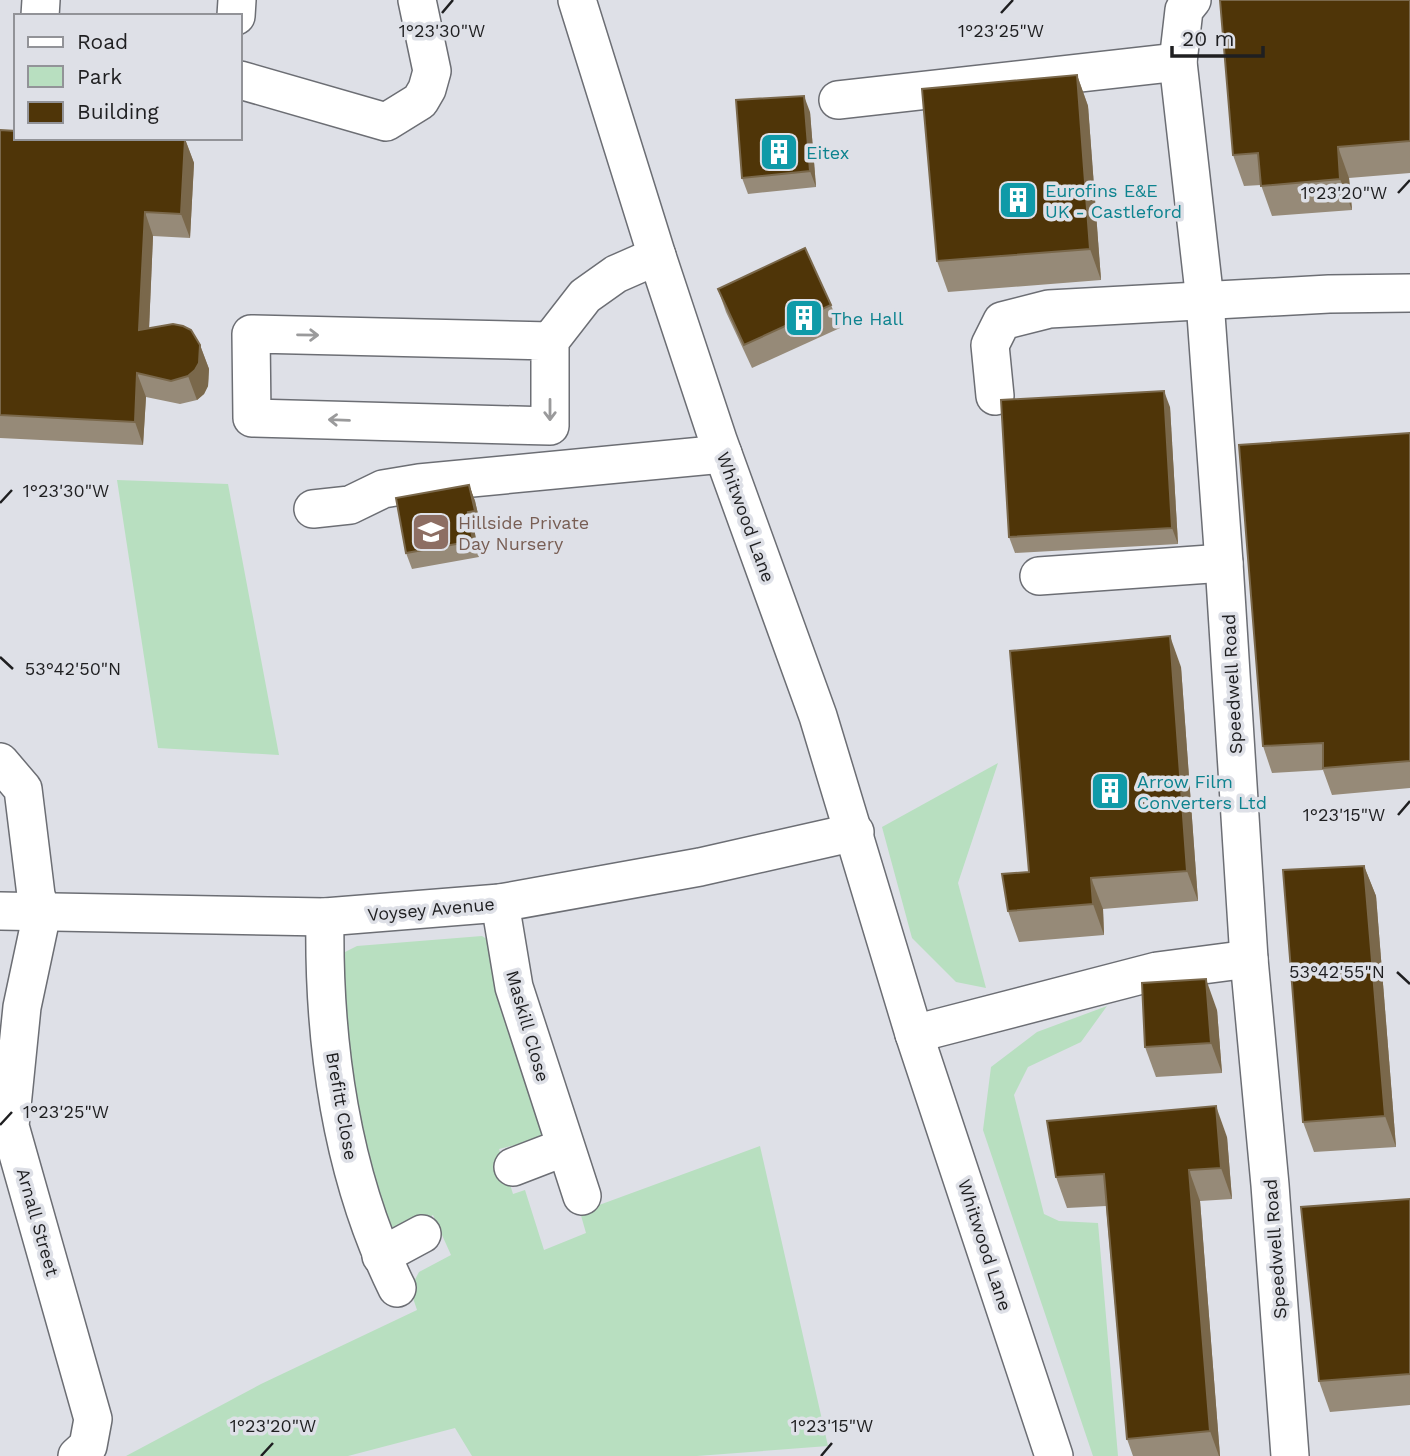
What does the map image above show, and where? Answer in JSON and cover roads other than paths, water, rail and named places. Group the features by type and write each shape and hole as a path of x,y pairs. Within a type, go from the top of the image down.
{"street":[{"path":"242,81 386,122 420,101 432,71 417,0"},
{"name":"Speedwell Road","path":"1192,0 1184,10 1178,62 1205,301 1249,959 1270,1185 1290,1456"},
{"name":"Whitwood Lane","path":"588,4 657,256 723,454 818,716 914,1034 1054,1456"},
{"path":"838,100 1178,62"},
{"path":"550,341 251,334 252,418 550,426 550,341 585,296 615,274 657,256"},
{"path":"995,396 990,345 1002,321 1049,309 1329,294 1410,293"},
{"path":"313,509 350,505 383,489 419,482 723,454"},
{"path":"1039,576 1224,563"},
{"path":"0,762 23,789 36,895 42,913"},
{"name":"Voysey Avenue","path":"0,911 325,917 500,904 701,867 855,832"},
{"name":"Maskill Close","path":"500,904 514,987 582,1196"},
{"name":"Arnall Street","path":"42,913 22,1007 10,1126 93,1419 88,1446 77,1456"},
{"name":"Brefitt Close","path":"325,917 325,991 338,1095 357,1185 381,1256 397,1288"},
{"path":"914,1034 1157,971 1249,959"},
{"path":"513,1167 565,1147"},
{"path":"381,1256 422,1234"}],"place":[{"name":"Eitex","path":"779,152"},
{"name":"Eurofins E&E UK - Castleford","path":"1018,200"},
{"name":"The Hall","path":"804,318"},
{"name":"Hillside Private Day Nursery","path":"431,532"},
{"name":"Arrow Film Converters Ltd","path":"1110,791"}]}
